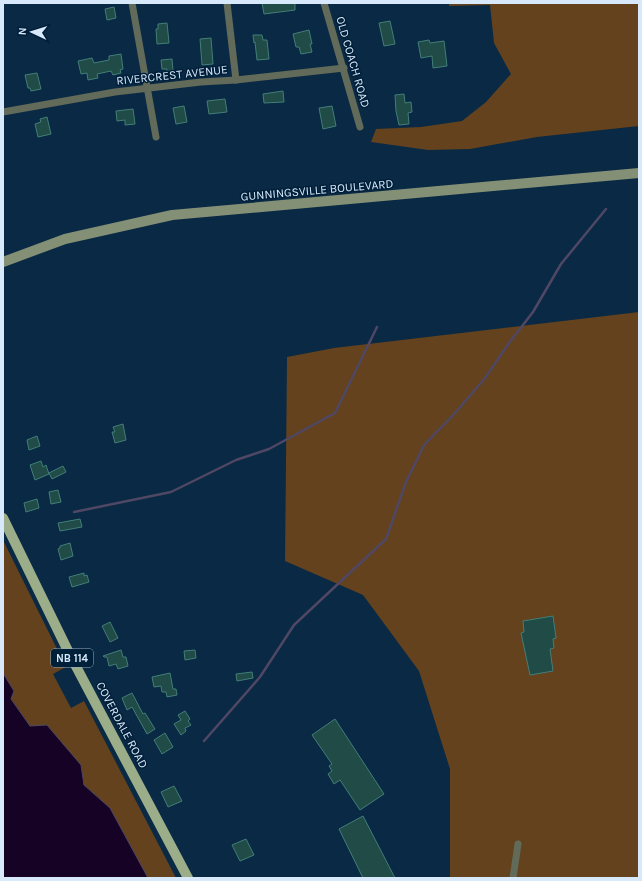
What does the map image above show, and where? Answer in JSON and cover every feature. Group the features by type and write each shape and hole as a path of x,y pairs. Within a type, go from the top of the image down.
{"main road":[{"name":"GUNNINGSVILLE BOULEVARD","path":"3,262 65,239 172,216 639,173"},
{"name":"COVERDALE ROAD","path":"3,518 70,655 188,878"}],"street":[{"path":"132,3 156,137"},
{"path":"227,3 236,80"},
{"name":"OLD COACH ROAD","path":"324,3 360,127"},
{"name":"RIVERCREST AVENUE","path":"3,112 115,92 344,68"},
{"path":"513,878 518,844"}],"shaded area":[{"path":"449,3 639,3 639,126 537,137 470,149 428,150 371,142 376,129 421,127 462,121 486,102 511,74 494,43 490,5 449,6"},
{"path":"639,312 639,878 450,878 450,769 419,671 363,595 285,561 287,357 334,348"},
{"path":"3,540 66,667 53,674 71,708 84,701 176,878 148,878 110,808 84,785 81,765 30,726 11,699 14,691 3,673"},
{"path":"3,673 14,691 11,699 30,726 47,725 81,765 84,785 110,808 148,878 3,878"}],"building":[{"path":"262,3 295,3 295,10 264,14"},
{"path":"114,7 116,18 107,20 105,9"},
{"path":"390,21 395,44 384,46 379,23"},
{"path":"167,23 169,43 157,44 156,29 158,29 158,24"},
{"path":"309,30 312,52 301,54 299,47 296,47 293,34"},
{"path":"253,35 262,35 263,40 267,40 269,59 257,60"},
{"path":"211,38 213,64 202,65 200,39"},
{"path":"429,40 430,43 444,41 447,66 433,68 432,56 421,58 418,42"},
{"path":"121,54 123,69 120,70 121,73 113,75 111,71 97,74 98,78 88,80 87,73 81,74 78,61 92,58 94,63 109,60 109,56"},
{"path":"172,59 173,71 167,72 167,69 162,69 161,60"},
{"path":"37,73 41,89 31,91 30,88 28,88 25,75"},
{"path":"283,91 284,102 264,103 263,94"},
{"path":"404,94 405,103 411,102 412,112 408,113 409,124 399,125 395,95"},
{"path":"225,99 227,112 209,114 207,101"},
{"path":"184,106 187,122 176,124 173,108"},
{"path":"332,106 336,126 323,129 319,108"},
{"path":"133,109 135,124 125,125 125,120 117,121 116,111"},
{"path":"47,117 51,134 38,137 35,124 41,122 40,119"},
{"path":"123,424 126,440 115,443 112,432 115,432 113,427"},
{"path":"37,436 40,446 29,450 27,440"},
{"path":"41,461 43,467 46,465 49,474 35,480 30,465"},
{"path":"63,466 66,472 52,479 49,473"},
{"path":"58,490 61,502 51,504 49,492"},
{"path":"37,499 39,508 26,512 24,503"},
{"path":"80,519 82,527 60,531 58,523"},
{"path":"70,543 73,556 61,560 58,549 60,546"},
{"path":"84,573 84,576 87,575 89,582 72,587 69,577"},
{"path":"553,616 556,638 553,639 554,648 550,649 553,671 530,675 521,633 524,632 523,621"},
{"path":"110,622 118,638 110,642 102,626"},
{"path":"121,650 123,657 126,657 128,666 118,669 116,664 109,666 107,657 103,656"},
{"path":"195,650 196,658 185,660 184,651"},
{"path":"252,672 253,678 237,681 236,674"},
{"path":"170,673 173,689 176,689 177,695 167,697 166,692 162,692 161,686 154,687 152,677"},
{"path":"132,693 143,714 145,713 155,729 147,734 132,707 127,710 122,698"},
{"path":"185,711 190,719 188,721 191,725 185,728 186,731 181,735 174,724 181,720 178,715"},
{"path":"335,719 384,794 360,810 340,780 334,784 328,774 332,771 329,766 332,764 312,735"},
{"path":"165,733 173,747 162,754 154,740"},
{"path":"174,786 182,801 168,807 161,792"},
{"path":"363,816 395,878 363,878 339,829"},
{"path":"246,839 254,855 240,861 232,845"}],"waterway":[{"path":"204,741 260,677 294,625 386,539 406,482 424,445 456,412 485,378 533,312 561,264 606,209"},
{"path":"74,512 171,492 236,460 269,449 335,413 377,327"}]}
